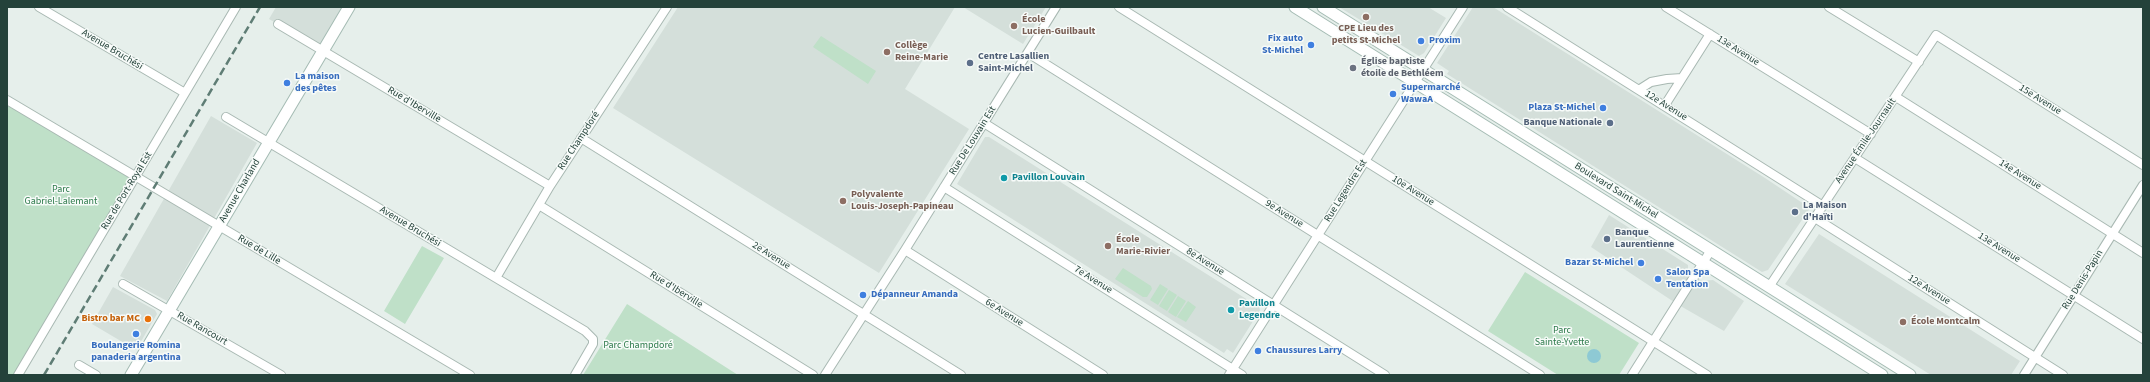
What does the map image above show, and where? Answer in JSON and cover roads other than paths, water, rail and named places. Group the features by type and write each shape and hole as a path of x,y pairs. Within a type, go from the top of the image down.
{"main road":[{"name":"Avenue Charland","path":"131,375 349,7"},
{"name":"Boulevard Saint-Michel","path":"1295,7 1882,375"},
{"name":"Boulevard Saint-Michel","path":"1323,7 1910,375"}],"street":[{"name":"Avenue Bruchési","path":"39,7 185,93"},
{"name":"Rue de Port-Royal Est","path":"18,375 236,7"},
{"name":"Rue Champdoré","path":"496,278 550,186 667,7"},
{"name":"Rue De Louvain Est","path":"825,375 905,250 1056,7"},
{"name":"10e Avenue","path":"1119,7 1707,375"},
{"name":"Rue Legendre Est","path":"1231,372 1463,7"},
{"name":"12e Avenue","path":"1507,7 1640,89 1823,206"},
{"name":"13e Avenue","path":"1666,7 1871,134"},
{"path":"1829,7 1919,62"},
{"name":"Rue d'Iberville","path":"278,24 550,186"},
{"path":"1665,105 1710,34"},
{"name":"Avenue Émile-Journault","path":"1769,286 1856,158 1936,35"},
{"name":"15e Avenue","path":"1936,35 2143,165"},
{"name":"9e Avenue","path":"1028,53 1540,375"},
{"path":"1640,89 1651,82 1682,78"},
{"name":"14e Avenue","path":"1896,97 2143,253"},
{"name":"Rue de Lille","path":"7,100 470,375"},
{"name":"Avenue Bruchési","path":"226,117 585,330 593,339 591,349 575,375"},
{"name":"8e Avenue","path":"984,123 1385,375"},
{"name":"2e Avenue","path":"581,138 962,375"},
{"name":"13e Avenue","path":"1856,158 2143,339"},
{"name":"Rue Denis-Papin","path":"2024,375 2143,185"},
{"name":"7e Avenue","path":"944,187 1231,372 1242,375"},
{"name":"Rue d'Iberville","path":"539,205 813,375"},
{"name":"12e Avenue","path":"1814,218 2063,375"},
{"name":"6e Avenue","path":"905,250 1103,375"},
{"path":"1632,375 1711,250"},
{"name":"Rue Rancourt","path":"124,284 281,375"},
{"path":"79,365 96,375"}],"water":[{"path":"1591,349 1597,349 1601,353 1601,359 1597,363 1591,363 1587,359 1587,353"}],"railway":[{"path":"44,375 260,7"}],"place":[{"name":"CPE Lieu des petits St-Michel","path":"1366,17"},
{"name":"École Lucien-Guilbault","path":"1014,26"},
{"name":"Proxim","path":"1421,41"},
{"name":"Fix auto St-Michel","path":"1311,45"},
{"name":"Collège Reine-Marie","path":"887,52"},
{"name":"Centre Lasallien Saint-Michel","path":"970,63"},
{"name":"Église baptiste étoile de Bethléem","path":"1353,68"},
{"name":"La maison des pêtes","path":"287,83"},
{"name":"Supermarché WawaA","path":"1393,94"},
{"name":"Plaza St-Michel","path":"1603,108"},
{"name":"Banque Nationale","path":"1610,123"},
{"name":"Pavillon Louvain","path":"1004,178"},
{"name":"Polyvalente Louis-Joseph-Papineau","path":"843,201"},
{"name":"La Maison d'Haïti","path":"1795,212"},
{"name":"Banque Laurentienne","path":"1607,239"},
{"name":"École Marie-Rivier","path":"1108,246"},
{"name":"Bazar St-Michel","path":"1641,263"},
{"name":"Salon Spa Tentation","path":"1658,279"},
{"name":"Dépanneur Amanda","path":"863,295"},
{"name":"Pavillon Legendre","path":"1231,310"},
{"name":"Bistro bar MC","path":"148,319"},
{"name":"École Montcalm","path":"1903,322"},
{"name":"Boulangerie Romina panaderia argentina","path":"136,334"},
{"name":"Chaussures Larry","path":"1258,351"}],"park label":[{"name":"Parc Gabriel-Lalemant","path":"61,196"},
{"name":"Parc Sainte-Yvette","path":"1562,336"},
{"name":"Parc Champdoré","path":"638,346"}]}
